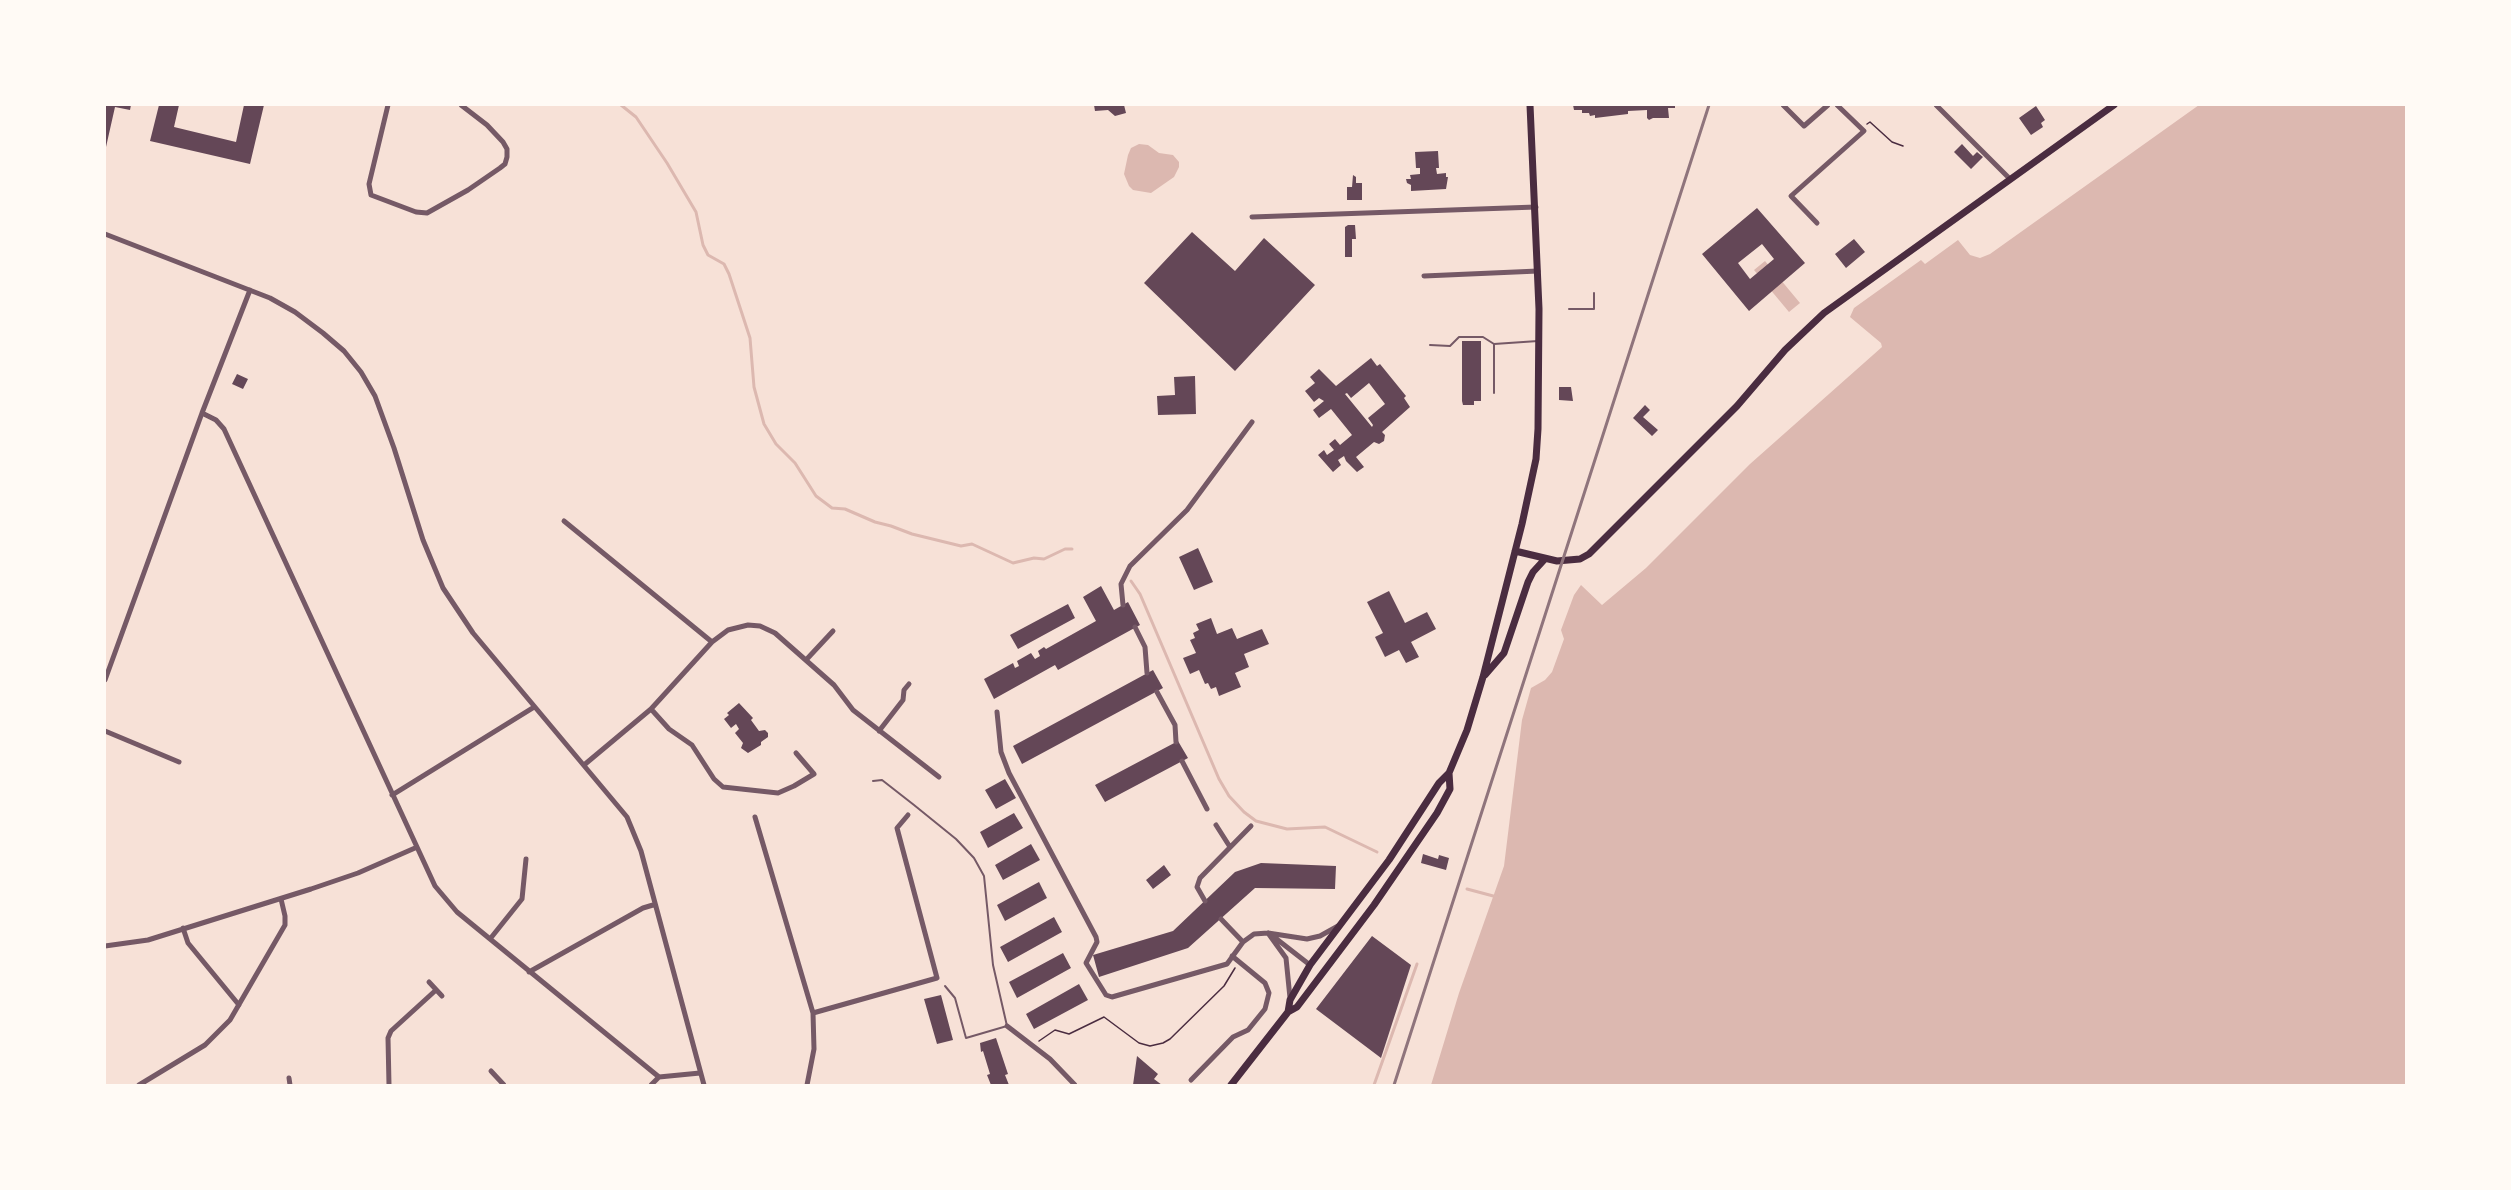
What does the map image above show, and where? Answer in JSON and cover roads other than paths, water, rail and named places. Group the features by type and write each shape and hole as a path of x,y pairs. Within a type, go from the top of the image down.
{"main road":[{"path":"1288,1012 1290,1000 1310,965 1412,828 1439,783 1449,773 1467,730 1483,676 1536,459 1538,271 1530,105"},
{"path":"1515,551 1544,560 1580,559 1589,554 1734,409 1802,332 1846,297 2114,105"},
{"path":"1483,676 1504,653 1528,582 1533,572 1544,560"},
{"path":"1232,1085 1288,1012 1298,1007 1387,886 1437,813 1450,789 1449,773"},
{"path":"1310,965 1322,974"}],"street":[{"path":"388,105 369,184 371,195 416,212 428,213 505,164 507,149 503,142 487,125 460,105"},
{"path":"1783,105 1804,126 1828,105"},
{"path":"1817,223 1791,196 1864,131 1837,105"},
{"path":"1936,105 2010,179"},
{"path":"1252,217 1283,218 1536,207"},
{"path":"105,234 250,290 296,312 344,351 361,372 375,396 423,540 443,588 473,633 627,817 641,851 653,905 704,1085"},
{"path":"1424,276 1538,271"},
{"path":"105,680 202,413 250,290"},
{"path":"202,413 216,420 224,429 435,886 457,912 659,1077"},
{"path":"1123,605 1122,580 1130,566 1187,510 1252,422"},
{"path":"564,521 712,642"},
{"path":"584,765 651,709 712,642 737,626 760,626 775,633 834,685 853,710 939,777"},
{"path":"1135,627 1145,647 1148,673"},
{"path":"806,660 833,630"},
{"path":"879,731 903,700 904,690 909,684"},
{"path":"1157,692 1175,725 1176,742"},
{"path":"392,795 534,708"},
{"path":"651,709 669,729 692,745 717,783 723,786 777,793 794,786 814,774 796,753"},
{"path":"997,712 1001,752 1009,773 1096,937 1097,942 1086,963 1101,992 1112,997 1227,964 1243,942 1254,934 1268,933 1307,939 1320,936 1342,924"},
{"path":"105,731 179,762"},
{"path":"1182,761 1207,808"},
{"path":"929,769 934,763"},
{"path":"813,1013 937,978 897,828 908,814"},
{"path":"755,817 813,1013 814,1049 807,1085"},
{"path":"1216,825 1230,847"},
{"path":"1205,901 1197,887 1200,878 1251,826"},
{"path":"105,946 148,940 281,899 358,873 416,848"},
{"path":"490,939 522,899 525,859"},
{"path":"139,1085 205,1045 230,1020 285,925 281,899"},
{"path":"530,972 643,908 653,905"},
{"path":"1221,919 1243,942"},
{"path":"183,928 188,943 239,1005"},
{"path":"1268,933 1310,965"},
{"path":"1268,933 1286,957 1290,1000"},
{"path":"1191,1080 1233,1037 1248,1030 1265,1009 1269,993 1265,983 1232,956"},
{"path":"429,982 442,996"},
{"path":"389,1085 388,1038 391,1031 436,990"},
{"path":"1007,1026 1034,1046 1075,1085"},
{"path":"491,1071 502,1082 494,1085"},
{"path":"651,1085 659,1077 700,1073"}],"lane":[{"path":"1569,309 1594,309 1594,293"},
{"path":"1430,345 1450,346 1459,337 1483,337 1494,344 1539,341"},
{"path":"1494,344 1494,393"},
{"path":"873,781 882,780 956,839 974,858 984,876 993,965 1007,1026 966,1038 955,999 945,986"}],"waterway":[{"path":"621,105 636,117 667,163 696,212 703,245 708,255 724,264 729,274 750,338 754,387 764,424 776,444 795,463 816,496 832,508 845,509 912,534 961,546 972,544 1013,563 1034,558 1044,559 1065,549 1072,549"},
{"path":"1131,581 1140,594 1219,779 1229,796 1256,821 1287,829 1325,827 1377,852"},
{"path":"1467,889 1497,897"},
{"path":"1374,1085 1417,964"}],"railway":[{"path":"1394,1085 1709,105"}]}
